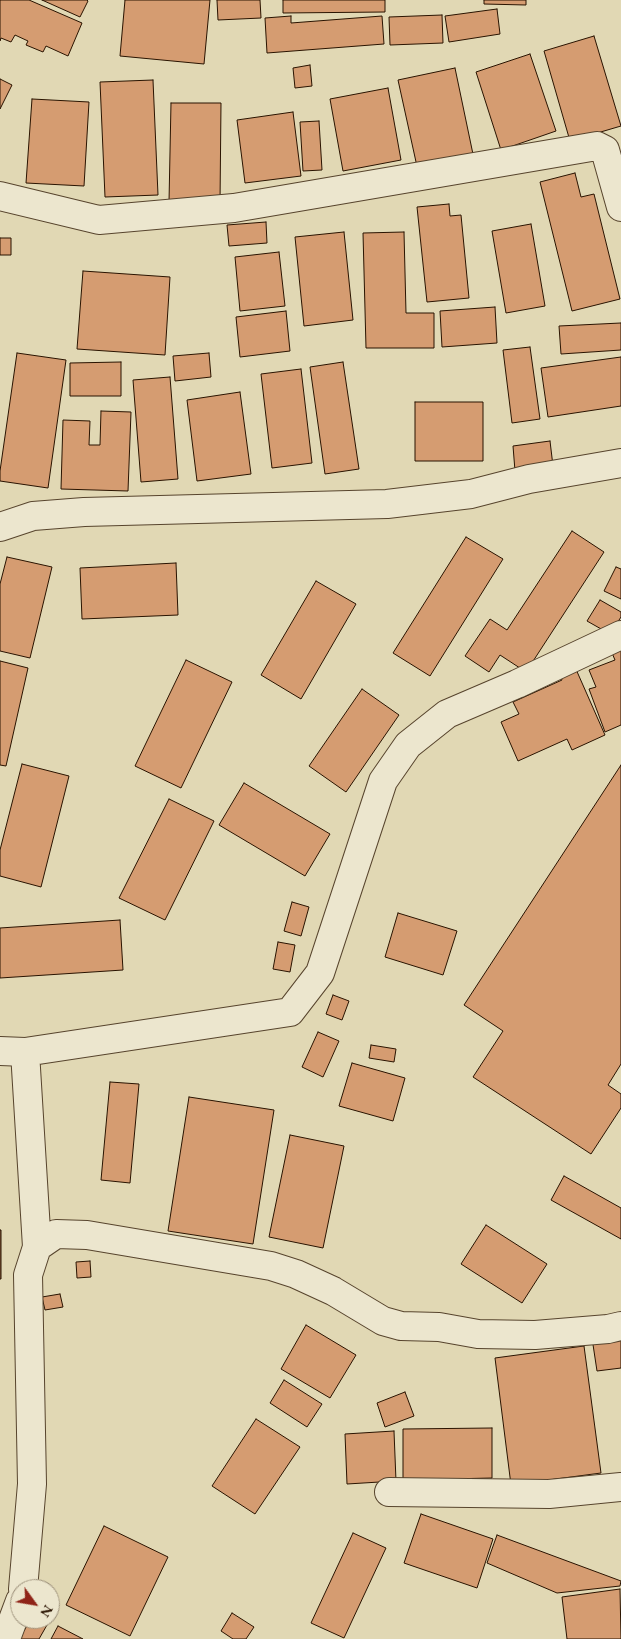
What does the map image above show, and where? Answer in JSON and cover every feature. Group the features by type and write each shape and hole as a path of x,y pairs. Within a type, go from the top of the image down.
{"street":[{"path":"0,196 99,220 234,208 609,146"},
{"path":"609,146 605,150 621,207"},
{"path":"0,527 34,516 84,512 387,504 471,494 529,479 621,463"},
{"path":"24,1579 32,1484 28,1275 37,1247 12,1052 290,1012 320,973 383,781 408,745 447,714 517,684 621,635"},
{"path":"37,1247 56,1234 87,1235 271,1266 318,1284 383,1321 400,1326 439,1328 478,1334 535,1335 608,1329 621,1326"},
{"path":"389,1492 549,1494 621,1488"},
{"path":"2,1639 10,1628"}],"building":[{"path":"0,0 29,0 82,23 68,56 46,46 43,52 26,45 28,41 15,35 11,42 1,38 0,41"},
{"path":"42,0 87,0 88,1 80,17"},
{"path":"125,0 210,0 204,64 120,56"},
{"path":"217,0 260,0 261,18 218,20"},
{"path":"283,0 385,0 385,12 283,13"},
{"path":"484,0 526,0 526,5 484,4"},
{"path":"497,9 500,34 449,42 445,16"},
{"path":"442,15 443,43 390,45 389,17"},
{"path":"291,16 291,23 382,16 384,44 267,53 265,18"},
{"path":"594,36 621,126 570,141 544,51"},
{"path":"530,54 556,131 501,150 476,72"},
{"path":"310,65 312,86 295,88 293,68"},
{"path":"455,68 474,159 418,171 398,80"},
{"path":"0,79 12,85 0,109"},
{"path":"153,80 158,195 105,197 100,82"},
{"path":"388,88 401,160 343,171 330,99"},
{"path":"32,99 89,102 84,186 26,183"},
{"path":"171,103 221,103 220,203 169,202"},
{"path":"293,112 301,176 245,183 237,120"},
{"path":"319,121 322,170 303,171 300,122"},
{"path":"575,173 581,197 594,194 620,299 572,311 540,182"},
{"path":"449,204 450,216 461,215 469,298 427,302 417,207"},
{"path":"266,222 267,243 229,246 227,225"},
{"path":"531,224 545,306 506,313 492,231"},
{"path":"344,232 353,320 304,326 295,237"},
{"path":"404,232 406,313 434,313 434,348 366,348 363,233"},
{"path":"0,238 11,238 11,255 0,255"},
{"path":"279,252 285,306 240,311 235,257"},
{"path":"83,271 170,277 165,355 77,349"},
{"path":"495,307 497,343 442,347 440,311"},
{"path":"286,311 290,351 240,357 236,317"},
{"path":"621,323 621,350 561,354 559,326"},
{"path":"530,347 540,419 512,423 503,350"},
{"path":"17,353 66,360 48,488 0,481"},
{"path":"209,353 211,377 175,381 173,356"},
{"path":"621,357 621,406 548,417 541,368"},
{"path":"121,362 121,396 70,396 70,363"},
{"path":"343,362 359,469 325,474 310,367"},
{"path":"301,369 312,463 272,468 261,374"},
{"path":"170,377 178,479 141,482 133,380"},
{"path":"240,392 251,474 197,481 187,400"},
{"path":"415,402 483,402 483,461 415,461"},
{"path":"101,411 131,412 128,491 61,489 63,420 90,421 89,445 100,445"},
{"path":"550,441 553,466 515,471 513,446"},
{"path":"572,531 604,552 526,672 500,655 489,672 465,656 490,619 507,630"},
{"path":"466,537 503,559 430,676 393,653"},
{"path":"7,557 52,567 30,658 0,651 0,584"},
{"path":"176,563 178,615 82,619 80,568"},
{"path":"616,567 621,569 621,599 604,591"},
{"path":"316,581 356,604 301,699 261,675"},
{"path":"600,600 621,612 621,617 610,634 587,621"},
{"path":"621,650 621,725 605,732 589,689 596,687 589,670 615,660 612,653"},
{"path":"186,660 232,682 181,788 135,766"},
{"path":"0,661 28,668 6,766 0,765"},
{"path":"575,667 605,735 572,750 567,739 518,761 501,722 519,714 513,702 562,680 560,675"},
{"path":"362,689 399,715 346,792 309,766"},
{"path":"22,764 69,776 41,887 0,876 0,850"},
{"path":"621,765 621,1064 608,1085 621,1094 621,1108 591,1154 473,1077 503,1031 464,1005"},
{"path":"244,783 330,834 305,876 219,825"},
{"path":"169,799 214,821 165,920 119,898"},
{"path":"292,902 309,907 301,936 284,931"},
{"path":"398,913 457,931 443,975 385,957"},
{"path":"120,920 123,970 0,978 0,928"},
{"path":"278,942 295,945 290,972 273,969"},
{"path":"333,995 349,1001 342,1020 326,1014"},
{"path":"318,1032 339,1041 323,1077 302,1067"},
{"path":"371,1045 396,1049 394,1062 369,1058"},
{"path":"352,1063 405,1078 393,1121 339,1106"},
{"path":"110,1082 139,1084 130,1183 101,1180"},
{"path":"189,1097 274,1110 253,1244 168,1231"},
{"path":"290,1135 344,1146 323,1248 269,1237"},
{"path":"564,1176 621,1208 621,1239 551,1200"},
{"path":"486,1225 547,1264 522,1303 461,1264"},
{"path":"1,1230 1,1279 0,1279"},
{"path":"90,1261 91,1277 77,1278 76,1262"},
{"path":"60,1294 63,1307 45,1310 42,1297"},
{"path":"306,1325 356,1355 330,1398 281,1369"},
{"path":"621,1333 621,1368 597,1371 592,1338"},
{"path":"584,1346 601,1473 511,1485 495,1358"},
{"path":"284,1380 322,1404 307,1427 270,1403"},
{"path":"405,1392 414,1416 385,1427 377,1403"},
{"path":"256,1419 300,1447 255,1514 212,1486"},
{"path":"492,1428 492,1478 403,1480 403,1429"},
{"path":"394,1431 396,1481 347,1484 345,1434"},
{"path":"421,1514 493,1539 477,1588 404,1563"},
{"path":"104,1526 168,1557 130,1636 66,1605"},
{"path":"353,1533 386,1548 344,1638 311,1623"},
{"path":"497,1535 621,1581 620,1586 557,1593 487,1563"},
{"path":"620,1589 621,1639 567,1639 562,1597"},
{"path":"232,1613 254,1627 246,1639 233,1639 221,1631"},
{"path":"60,1627 83,1639 51,1639 56,1629 60,1629"},
{"path":"25,1629 45,1629 39,1639 19,1639"}]}
